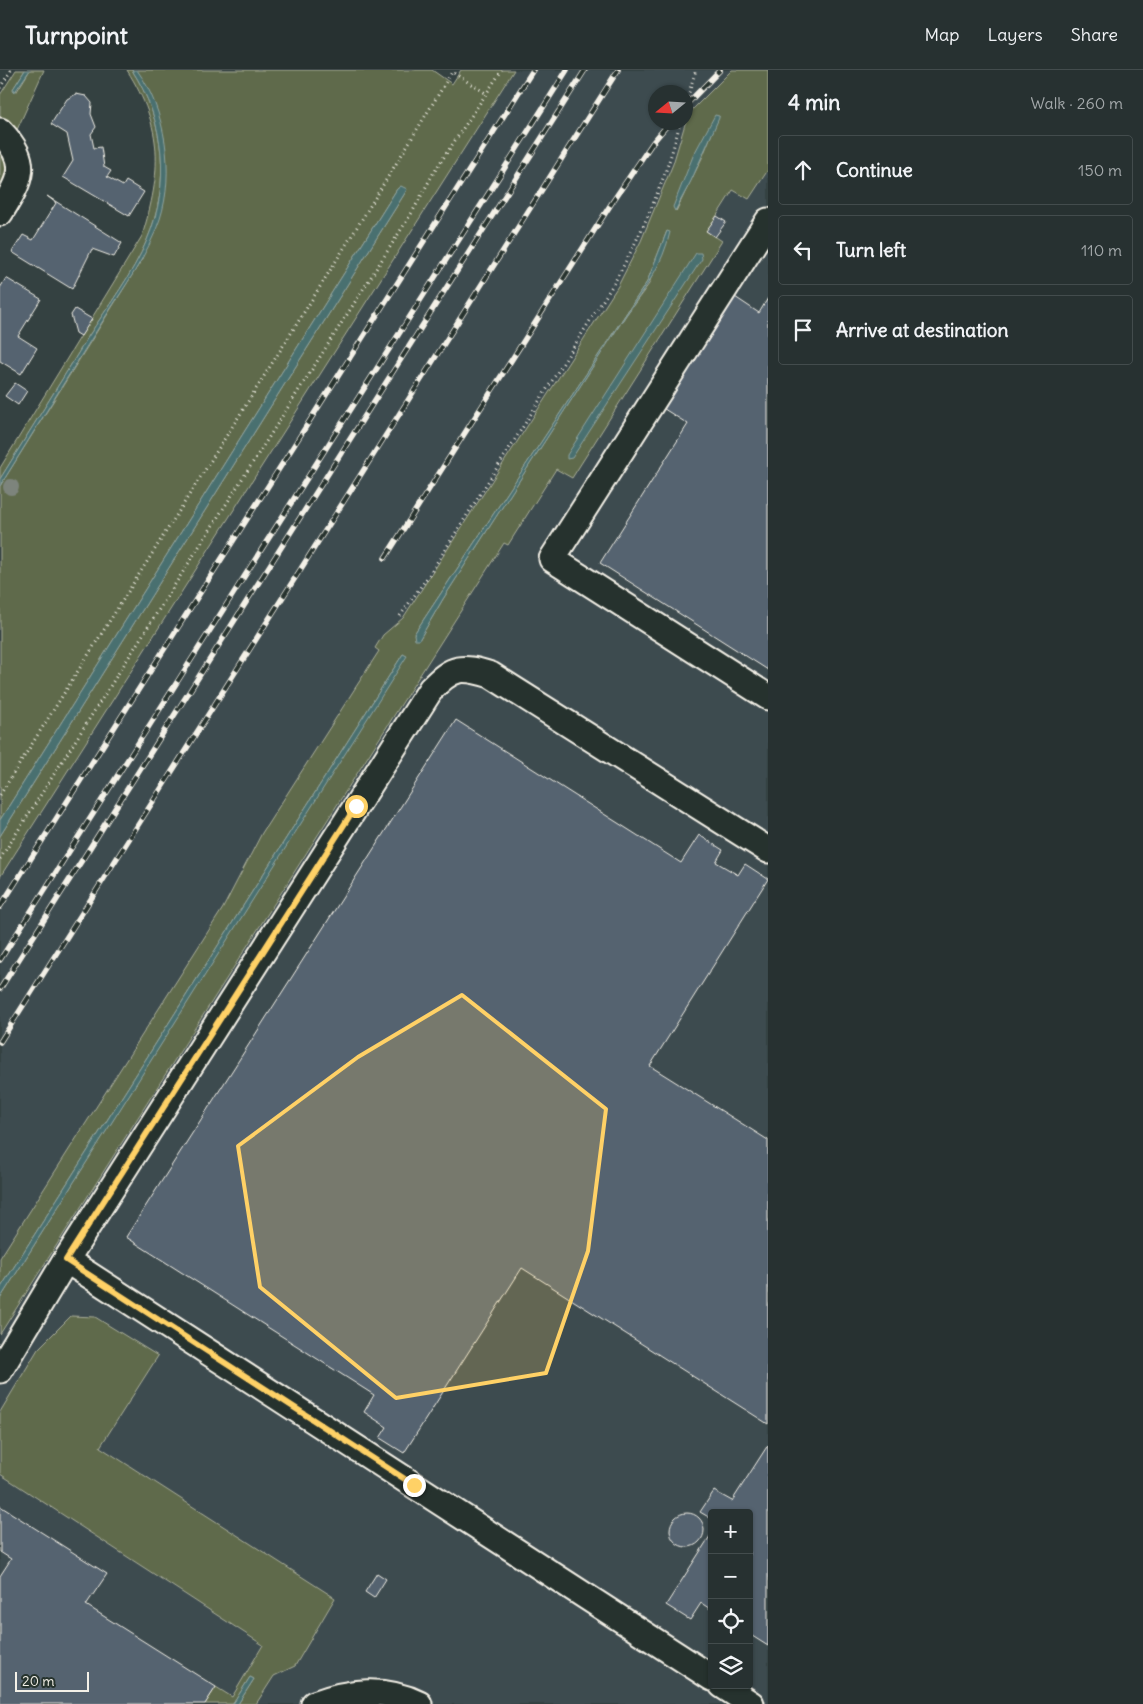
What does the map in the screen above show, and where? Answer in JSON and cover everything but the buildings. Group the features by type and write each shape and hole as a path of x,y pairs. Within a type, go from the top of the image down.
{"street":[{"path":"0,131 15,146 19,165 18,183 0,213"},
{"path":"768,220 552,559 768,698"},
{"path":"0,1370 66,1260 430,689 452,670 470,668 491,675 768,850"},
{"path":"66,1260 708,1675"},
{"path":"728,1689 751,1704"},
{"path":"314,1704 338,1695 364,1692 385,1694 419,1704"}],"path":[{"path":"0,88 11,70"},
{"path":"0,859 413,211 434,172 502,70"},
{"path":"691,85 696,70"},
{"path":"0,795 216,448 322,286 452,71 487,94"},
{"path":"400,616 429,574 614,283 638,238 660,185 677,130"}],"highlighted area":[{"path":"462,995 606,1109 588,1251 546,1373 396,1398 260,1287 238,1146 358,1057"}],"shaded area":[{"path":"471,70 768,70 768,1704 0,1704 0,811"}],"green space":[{"path":"16,70 25,70 13,89 17,91 30,70 44,70 16,132 0,116 0,95"},
{"path":"127,70 132,70 143,90 152,110 158,131 162,175 155,219 141,253 127,277 0,479 0,468 142,236 153,191 156,151 148,112"},
{"path":"137,70 432,70 452,84 461,70 514,70 0,877 0,836 405,193 401,186 397,189 0,820 0,486 141,261 165,196 164,138"},
{"path":"732,70 768,70 768,170 749,199 733,190 707,231 722,241 572,478 556,469 508,545 504,543 0,1334 0,1299 406,656 403,654 0,1289 0,1258 223,908 262,833 379,651 375,648 383,635 403,618 618,286 641,241 673,164 683,130 693,130 693,109","holes":["719,116 702,158 676,211","667,231 649,284 626,315 443,599 419,640 414,634 647,282"]},
{"path":"0,145 6,174 0,191"},
{"path":"71,1316 95,1317 158,1356 100,1447 335,1598 295,1666 274,1676 256,1704 238,1704 254,1679 250,1677 233,1704 205,1704 216,1687 232,1697 263,1645 0,1474 0,1412 38,1349"}],"water":[{"path":"25,70 30,70 14,93 13,89"},
{"path":"132,70 137,70 147,86 155,104 165,142 167,182 165,201 160,219 149,245 135,270 0,486 0,479 135,265 155,219 162,175 158,131 152,110"},
{"path":"715,115 719,116 719,118 691,181 675,211 673,207 693,156"},
{"path":"401,186 407,189 405,193 0,836 0,820 397,189"},
{"path":"667,231 670,232 667,244 652,276 443,599 419,640 415,640 414,634 647,282"},
{"path":"696,253 701,253 702,259 572,458 567,459 567,455"},
{"path":"403,654 407,656 0,1299 0,1289"},
{"path":"250,1677 254,1679 238,1704 233,1704"}],"railway":[{"path":"0,907 533,70"},
{"path":"0,960 567,70"},
{"path":"0,989 585,70"},
{"path":"0,1042 618,70"},
{"path":"693,98 720,70"},
{"path":"385,558 613,201 663,130"}],"route":[{"path":"356,806 66,1260 414,1485"}]}
